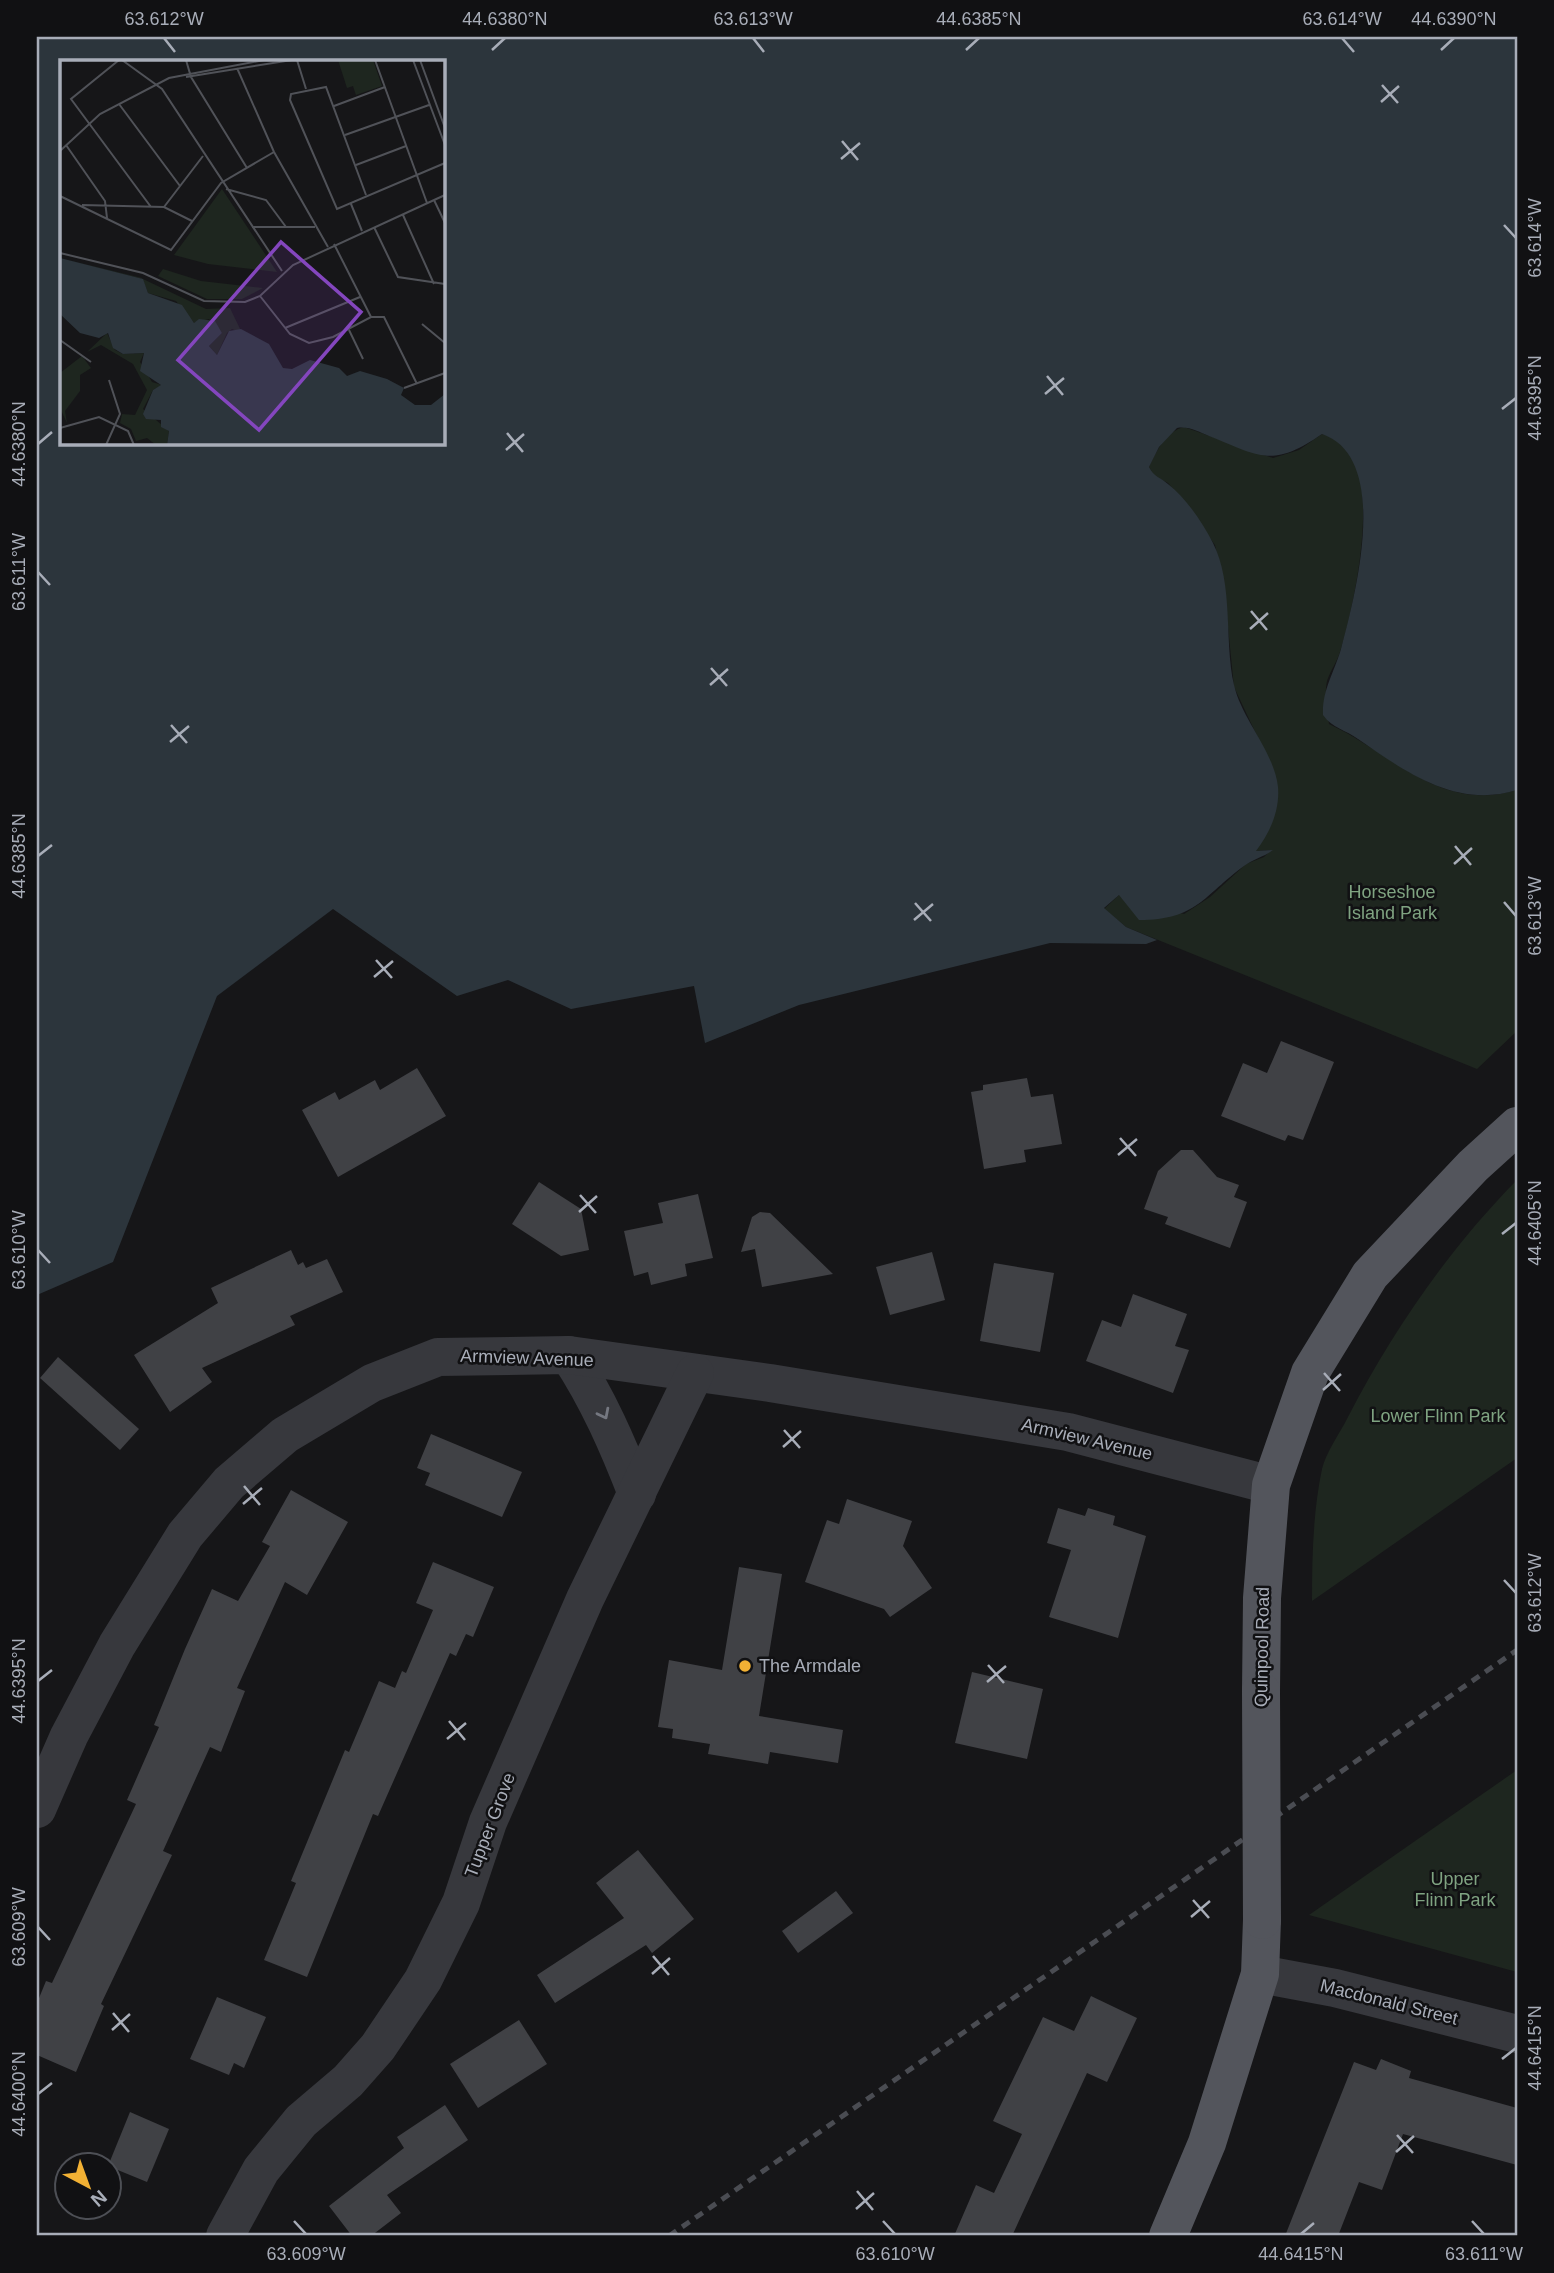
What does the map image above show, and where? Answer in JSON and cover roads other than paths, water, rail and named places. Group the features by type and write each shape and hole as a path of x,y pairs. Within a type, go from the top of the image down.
{"main road":[{"name":"Quinpool Road","path":"1168,2236 1207,2143 1260,1974 1262,1598 1271,1485 1310,1373 1370,1275 1473,1166 1517,1126"}],"street":[{"name":"Armview Avenue","path":"37,1809 69,1736 117,1645 185,1535 229,1483 285,1435 372,1383 438,1357 569,1355 695,1373 1068,1432 1271,1485"},
{"path":"569,1355 592,1390 637,1494"},
{"name":"Tupper Grove","path":"225,2236 243,2200 267,2162 301,2121 348,2081 378,2047 424,1980 461,1903 488,1822 585,1599 695,1373"},
{"name":"Macdonald Street","path":"1260,1974 1335,1988 1517,2034"}],"railway":[{"path":"669,2236 1517,1650"}],"place":[{"name":"The Armdale","path":"745,1666"}],"park label":[{"name":"Horseshoe Island Park","path":"1392,902"},
{"name":"Lower Flinn Park","path":"1438,1416"},
{"name":"Upper Flinn Park","path":"1455,1889"}]}
